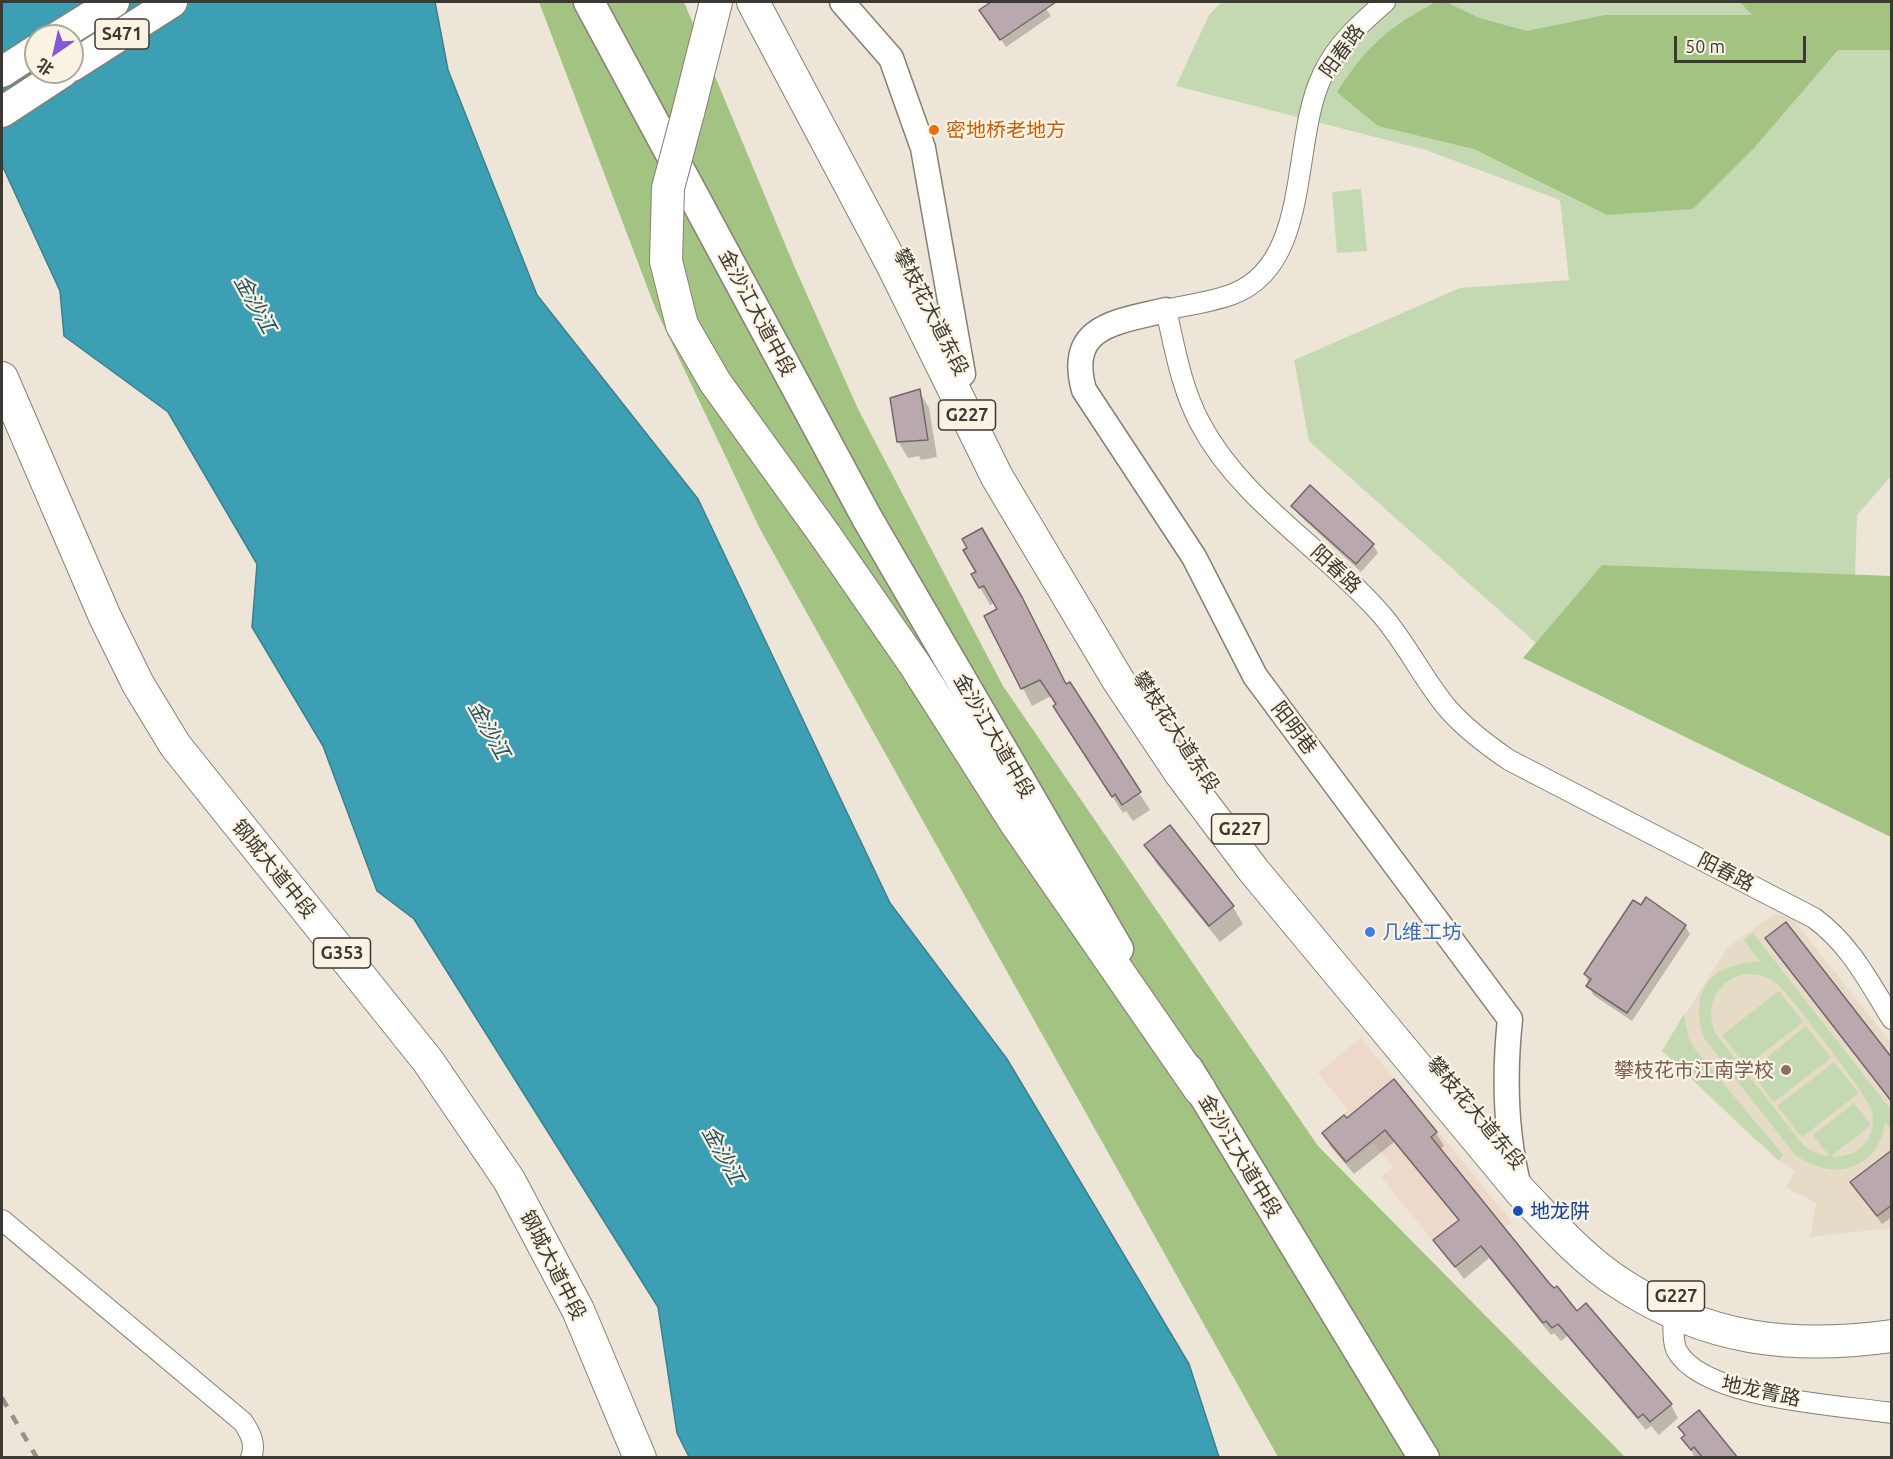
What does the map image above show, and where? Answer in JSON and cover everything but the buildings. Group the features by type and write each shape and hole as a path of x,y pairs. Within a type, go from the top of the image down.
{"highway":[{"path":"716,2 668,199 666,261 682,326 716,382 915,665 1015,822 1137,990 1200,1090"},
{"name":"G227","path":"753,2 842,155 894,254"},
{"name":"G227","path":"772,2 842,155"},
{"name":"攀枝花大道东段","path":"894,254 963,374 1013,470 1115,638 1245,836 1511,1156 1568,1221 1618,1263 1671,1295 1728,1314 1785,1322 1844,1322 1892,1316"},
{"name":"攀枝花大道东段","path":"894,254 997,477 1118,680 1181,774 1254,871 1521,1192 1569,1241 1620,1283 1673,1314 1730,1334 1786,1342 1846,1342 1892,1336"},
{"name":"钢城大道中段","path":"2,378 105,617 138,684 175,745 428,1061 509,1180 578,1310 640,1458"}],"main road":[{"name":"S471","path":"78,24 114,2"},
{"name":"S471","path":"84,58 172,2"},
{"name":"金沙江大道中段","path":"589,2 867,518 1137,990"},
{"path":"2,72 24,58"},
{"path":"2,112 45,84"},
{"name":"金沙江大道中段","path":"1200,1090 1424,1458"}],"street":[{"path":"842,2 891,58 923,148 963,374"},
{"name":"阳春路","path":"1385,2 1351,31 1323,74 1306,120 1293,215 1282,248 1262,275 1234,294 1166,310 1182,381 1200,424 1224,458 1274,512 1361,592 1386,621 1448,709 1477,738 1509,760 1814,918 1835,933 1850,952 1892,1019"},
{"name":"阳明巷","path":"1166,310 1119,321 1098,330 1082,347 1078,368 1084,390 1194,557 1255,676 1510,1019 1505,1086 1511,1156 1521,1192"},
{"path":"2,1221 243,1422 251,1434 254,1450 251,1458"},
{"name":"地龙箐路","path":"1673,1314 1676,1349 1692,1368 1715,1382 1751,1392 1892,1413"}],"shaded area":[{"name":"攀枝花市江南学校","path":"1774,914 1792,918 1891,1043 1891,1228 1810,1237 1816,1203 1785,1187 1795,1172 1754,1139 1662,1051 1728,947"},
{"path":"1361,1038 1512,1222 1455,1268 1381,1177 1393,1167 1373,1143 1346,1165 1320,1133 1348,1110 1318,1073"}],"green space":[{"path":"539,2 684,2 795,268 858,409 1003,686 1318,1146 1625,1457 1278,1457 760,529 656,310"},
{"path":"1222,2 1891,2 1891,476 1857,515 1855,576 1602,565 1536,643 1309,441 1294,360 1460,288 1569,280 1560,200 1426,150 1176,86 1209,15"},
{"path":"1436,2 1446,2 1479,18 1527,31 1605,15 1752,15 1740,2 1891,2 1891,50 1838,50 1754,148 1693,209 1607,215 1474,149 1378,126 1337,92 1358,62 1379,40 1404,20"},
{"path":"1361,189 1367,251 1337,253 1332,192"},
{"path":"1602,565 1891,576 1891,837 1523,658"},
{"path":"1753,933 1891,1110 1891,1129 1885,1122 1881,1139 1873,1152 1852,1167 1824,1168 1795,1155 1704,1038 1699,1007 1708,983 1728,967 1760,962 1744,940","holes":["1744,974 1758,975 1778,985 1829,1048 1868,1102 1872,1111 1873,1126 1862,1147 1853,1153 1829,1156 1816,1153 1804,1146 1715,1033 1711,1013 1715,996 1726,983"]},
{"path":"1779,991 1803,1022 1746,1066 1722,1035"},
{"path":"1684,1014 1689,1039 1696,1051 1783,1155 1779,1161 1662,1051"},
{"path":"1806,1026 1831,1058 1774,1102 1750,1071"},
{"path":"1834,1062 1859,1093 1802,1137 1777,1106"},
{"path":"1854,1103 1871,1125 1830,1157 1813,1135"}],"water":[{"name":"金沙江","path":"2,2 435,2 448,70 537,295 698,499 890,903 1007,1059 1189,1364 1219,1457 689,1457 677,1433 658,1307 414,919 377,891 323,746 252,627 257,564 168,412 64,336 60,291 2,165"}],"railway":[{"path":"2,1398 37,1458"}],"place":[{"name":"密地桥老地方","path":"934,130"},
{"name":"几维工坊","path":"1370,932"},
{"name":"攀枝花市江南学校","path":"1786,1070"},
{"name":"地龙阱","path":"1518,1211"}]}
